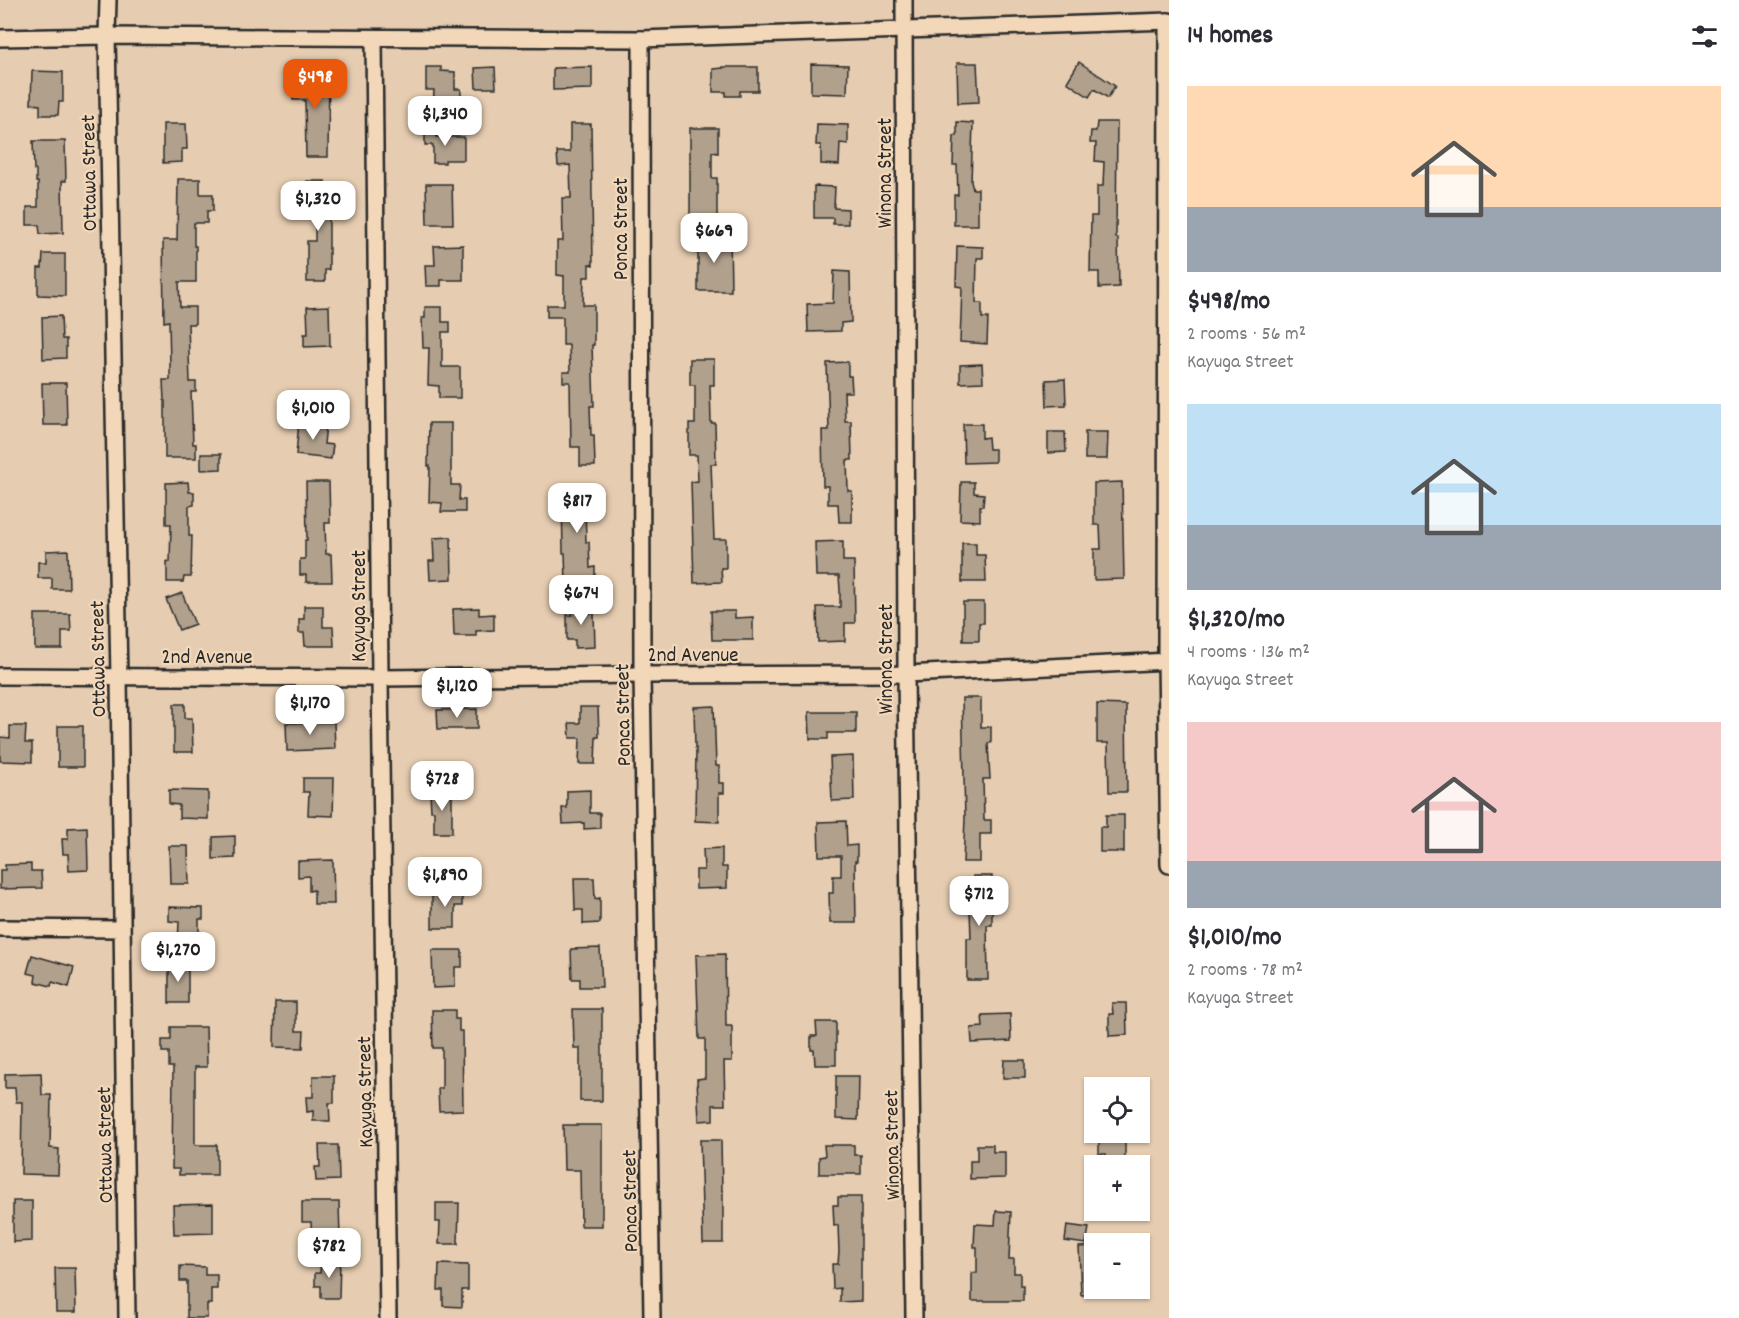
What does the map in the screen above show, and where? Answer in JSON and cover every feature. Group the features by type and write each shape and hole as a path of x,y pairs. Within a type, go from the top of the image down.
{"street":[{"name":"Ottawa Street","path":"108,0 127,1318"},
{"name":"Winona Street","path":"904,0 906,674 914,1318"},
{"path":"0,38 107,36 641,39 1168,21 1169,865"},
{"name":"Kayuga Street","path":"374,38 388,1318"},
{"name":"Ponca Street","path":"641,39 642,675 652,1318"},
{"name":"2nd Avenue","path":"0,676 380,678 906,674 1168,661"},
{"path":"0,928 121,929"}],"building":[{"path":"1079,62 1115,86 1108,98 1094,89 1089,97 1067,82"},
{"path":"957,63 977,63 979,102 958,103"},
{"path":"811,64 848,65 847,94 811,93"},
{"path":"311,66 329,67 328,157 306,157 305,100 293,100 294,77 311,77"},
{"path":"426,67 441,67 441,71 455,72 455,89 461,89 461,110 433,109 434,90 426,90"},
{"path":"495,67 496,88 476,88 475,68"},
{"path":"592,67 592,89 553,90 553,68"},
{"path":"758,67 758,91 740,91 740,96 726,96 726,92 713,92 713,69"},
{"path":"32,71 63,72 63,102 59,102 58,115 40,115 40,105 31,104"},
{"path":"957,122 973,123 971,182 973,189 978,189 978,225 954,225 954,195 958,195 957,165 953,165"},
{"path":"1097,122 1117,122 1116,238 1118,238 1119,287 1099,288 1099,272 1090,272 1091,216 1097,216 1097,186 1103,186 1104,162 1095,161 1096,143 1090,143 1091,131 1096,131"},
{"path":"163,124 186,124 187,149 182,149 182,162 163,163"},
{"path":"570,124 591,124 593,265 589,264 589,277 584,277 583,305 594,305 594,345 592,345 594,406 590,406 595,466 580,466 580,447 571,447 570,382 563,382 563,372 570,372 569,345 563,345 563,317 547,317 547,305 564,305 564,276 557,275 557,241 563,241 562,198 571,198 570,165 558,166 557,152 570,152"},
{"path":"817,124 848,125 848,144 840,143 839,165 821,164 821,145 816,145"},
{"path":"690,128 718,128 718,153 712,152 712,178 717,178 717,221 690,221"},
{"path":"425,130 436,130 436,137 464,137 464,160 445,160 445,163 433,163 433,145 425,145"},
{"path":"33,141 65,141 66,181 62,181 63,233 40,234 39,225 27,225 27,207 38,207 38,182 36,182 36,170 34,170"},
{"path":"178,179 200,179 200,194 213,194 213,211 207,211 207,223 194,223 196,282 179,282 180,307 195,307 195,324 188,324 190,382 196,382 196,392 191,392 193,444 196,444 196,458 165,458 163,380 170,380 170,366 169,321 164,322 163,240 177,240"},
{"path":"307,181 325,181 325,197 329,197 329,270 325,270 325,282 307,282 307,241 315,241 315,215 307,215"},
{"path":"426,184 452,184 453,224 427,224"},
{"path":"814,186 835,187 834,208 848,209 848,224 833,224 833,218 814,218"},
{"path":"715,235 730,235 731,291 698,291 698,253 695,253 695,241 715,241"},
{"path":"463,245 463,280 441,280 441,286 426,286 425,265 435,265 434,246"},
{"path":"957,246 983,247 983,258 977,258 976,303 982,303 982,318 988,318 987,344 960,342 962,287 956,286"},
{"path":"43,254 65,254 65,296 38,295 38,268 42,268"},
{"path":"834,271 850,272 851,322 841,323 841,331 808,332 807,304 833,303"},
{"path":"329,306 330,346 304,347 304,334 308,334 307,307"},
{"path":"425,307 442,307 442,322 450,322 450,332 442,332 442,367 460,367 460,398 439,398 439,386 428,385 429,348 423,348 422,318 425,318"},
{"path":"61,316 62,339 66,339 66,358 43,359 42,317"},
{"path":"690,359 714,359 714,385 710,385 711,423 715,423 716,464 711,464 714,539 726,539 726,568 721,568 722,582 694,583 691,482 698,481 697,455 689,455 689,424 695,424 695,385 690,385"},
{"path":"848,362 848,376 851,376 852,392 844,392 845,421 851,421 852,460 847,460 848,491 852,491 852,522 839,522 838,504 828,504 828,486 823,486 822,430 829,430 827,363"},
{"path":"982,364 983,382 960,383 960,365"},
{"path":"1065,379 1066,405 1047,406 1046,380"},
{"path":"42,383 66,383 67,425 43,425"},
{"path":"299,421 326,424 324,444 333,445 331,459 296,455"},
{"path":"429,423 451,423 451,485 460,485 459,500 465,500 465,512 441,512 442,503 429,502"},
{"path":"963,424 982,424 982,438 988,437 989,449 995,449 995,462 964,463"},
{"path":"1048,432 1065,432 1066,452 1048,453"},
{"path":"1085,432 1108,432 1107,459 1085,459"},
{"path":"201,454 221,454 221,469 201,470"},
{"path":"188,482 189,492 194,492 194,505 189,506 189,536 192,536 191,577 184,577 183,582 167,582 171,524 166,524 166,483"},
{"path":"306,482 329,482 330,523 325,523 326,554 331,554 332,582 306,582 306,575 300,575 300,559 305,559 305,540 307,540"},
{"path":"961,482 974,482 974,493 984,494 983,506 980,506 980,521 960,520"},
{"path":"1122,482 1124,579 1094,580 1094,549 1101,549 1100,525 1094,525 1094,483"},
{"path":"568,486 595,486 595,505 585,505 586,542 589,542 590,568 595,567 595,581 566,582 562,495 568,495"},
{"path":"451,537 452,579 430,580 429,561 434,561 433,538"},
{"path":"843,541 843,561 854,561 855,623 845,623 845,641 818,642 817,607 840,607 840,590 839,576 816,576 815,542"},
{"path":"962,543 976,543 976,555 985,555 986,582 962,582"},
{"path":"68,550 69,589 52,589 52,578 38,578 38,562 46,562 46,551"},
{"path":"182,593 195,624 179,630 166,599"},
{"path":"963,602 984,602 984,623 979,623 979,641 963,641"},
{"path":"572,603 590,603 590,613 594,613 595,647 575,648 575,640 567,640 567,615 572,615"},
{"path":"304,606 323,606 323,627 333,627 334,646 305,646 304,633 299,633 299,619 304,619"},
{"path":"479,608 479,615 494,614 494,630 476,631 476,636 454,636 453,609"},
{"path":"711,611 735,611 735,618 753,617 753,640 712,640"},
{"path":"35,614 70,614 71,631 62,631 62,649 35,649"},
{"path":"962,698 981,698 981,727 991,727 991,743 988,743 990,779 983,779 984,820 991,820 991,834 980,834 980,862 963,862 965,819"},
{"path":"174,704 185,704 185,718 192,718 193,752 174,752"},
{"path":"1097,704 1126,705 1127,792 1109,792 1108,743 1097,743"},
{"path":"714,706 716,766 719,766 719,783 724,783 724,793 719,793 719,822 695,821 694,707"},
{"path":"580,707 598,707 599,737 596,737 595,764 579,764 580,738 570,738 569,723 580,723"},
{"path":"477,709 477,729 438,729 437,710"},
{"path":"809,712 856,712 856,733 828,733 828,739 810,739"},
{"path":"334,722 335,749 287,751 286,723"},
{"path":"10,726 26,726 25,743 32,743 32,762 0,761 0,737 10,738"},
{"path":"58,726 83,726 83,767 58,767"},
{"path":"853,756 854,800 832,801 830,757"},
{"path":"303,778 334,778 333,816 308,815 309,792 303,792"},
{"path":"169,790 208,791 208,819 179,818 179,805 169,804"},
{"path":"590,790 590,813 600,813 600,828 584,829 584,823 563,824 562,808 567,808 567,791"},
{"path":"430,792 452,792 452,833 434,833 434,811 431,811"},
{"path":"1106,815 1124,815 1124,852 1100,852 1100,827 1106,827"},
{"path":"846,821 847,846 857,845 856,923 830,923 829,893 833,893 833,876 841,876 841,856 819,856 818,822"},
{"path":"87,827 88,870 69,871 68,854 63,854 62,839 68,839 68,828"},
{"path":"235,836 235,858 213,859 213,837"},
{"path":"169,846 188,846 189,884 170,884"},
{"path":"722,848 722,867 727,867 727,888 696,889 696,870 704,870 703,849"},
{"path":"333,860 334,904 314,904 314,890 309,891 309,876 298,877 298,861"},
{"path":"31,864 31,871 41,871 42,888 0,889 0,870 5,870 5,865"},
{"path":"973,876 992,876 992,925 987,925 988,980 967,980 967,938 971,938 970,910 966,910 965,894 973,894"},
{"path":"574,878 594,878 595,899 600,898 600,923 583,924 583,910 575,910"},
{"path":"432,890 462,890 462,906 455,906 455,928 432,928"},
{"path":"169,907 203,908 203,919 199,919 199,944 178,943 179,922 169,921"},
{"path":"600,948 602,987 580,987 580,979 572,979 571,949"},
{"path":"432,950 462,950 462,967 455,967 455,987 433,988"},
{"path":"725,954 726,1026 732,1026 732,1061 724,1061 725,1105 713,1105 713,1120 699,1121 697,1079 705,1078 705,1039 699,1039 696,955"},
{"path":"32,955 74,967 69,987 52,982 51,986 35,982 36,975 27,973"},
{"path":"169,963 188,963 188,1003 169,1003"},
{"path":"275,1002 296,1002 296,1031 304,1031 303,1048 274,1047"},
{"path":"1112,1003 1126,1003 1127,1035 1109,1036 1109,1014 1113,1014"},
{"path":"573,1009 602,1009 602,1101 580,1101 580,1048 574,1048"},
{"path":"432,1010 455,1010 455,1019 459,1019 459,1031 462,1031 463,1110 439,1111 438,1088 442,1088 442,1048 433,1048"},
{"path":"1010,1014 1011,1041 972,1043 971,1028 983,1027 982,1015"},
{"path":"816,1022 836,1022 836,1065 815,1065 814,1050 811,1050 811,1036 817,1036"},
{"path":"171,1027 206,1027 207,1067 195,1067 195,1145 217,1145 217,1175 179,1175 179,1169 172,1169 173,1067 169,1067 169,1052 162,1052 162,1040 171,1040"},
{"path":"1004,1060 1025,1060 1025,1078 1003,1078"},
{"path":"41,1073 42,1095 51,1095 50,1148 59,1149 58,1175 21,1174 22,1102 16,1102 15,1088 5,1088 5,1074"},
{"path":"313,1076 334,1076 334,1103 329,1103 330,1121 313,1121 313,1111 307,1112 306,1097 313,1097"},
{"path":"836,1076 859,1076 858,1120 836,1119"},
{"path":"563,1125 602,1125 602,1226 581,1226 580,1170 564,1170"},
{"path":"700,1140 721,1140 723,1243 703,1243"},
{"path":"1099,1143 1125,1143 1125,1155 1099,1154"},
{"path":"319,1145 338,1145 339,1180 316,1181 315,1167 320,1167"},
{"path":"824,1145 854,1145 854,1155 861,1155 861,1174 819,1174 819,1157 825,1156"},
{"path":"977,1145 993,1145 993,1152 1005,1152 1005,1178 970,1179 970,1161 977,1161"},
{"path":"838,1197 861,1197 861,1301 840,1302 840,1288 833,1289 832,1264 838,1264 839,1251 838,1225 834,1226 833,1205 838,1205"},
{"path":"13,1201 32,1201 32,1241 13,1242"},
{"path":"302,1202 339,1202 340,1240 312,1241 311,1222 302,1222"},
{"path":"436,1203 459,1203 458,1244 439,1244 440,1222 436,1222"},
{"path":"213,1204 213,1233 174,1234 173,1205"},
{"path":"996,1211 1011,1212 1009,1259 1014,1259 1014,1273 1020,1273 1023,1301 972,1301 972,1273 977,1273 977,1247 974,1247 975,1224 995,1225"},
{"path":"1067,1225 1089,1228 1088,1233 1084,1233 1084,1244 1065,1241"},
{"path":"1079,1247 1084,1247 1084,1295 1081,1295"},
{"path":"321,1260 340,1260 339,1298 321,1298 321,1286 315,1286 315,1273 320,1273"},
{"path":"439,1264 468,1265 468,1290 462,1290 462,1307 443,1306 443,1290 438,1290"},
{"path":"180,1266 205,1267 205,1275 217,1275 217,1289 211,1289 211,1304 207,1304 207,1318 187,1318 187,1281 180,1281"},
{"path":"55,1268 75,1268 76,1312 56,1312"}]}
